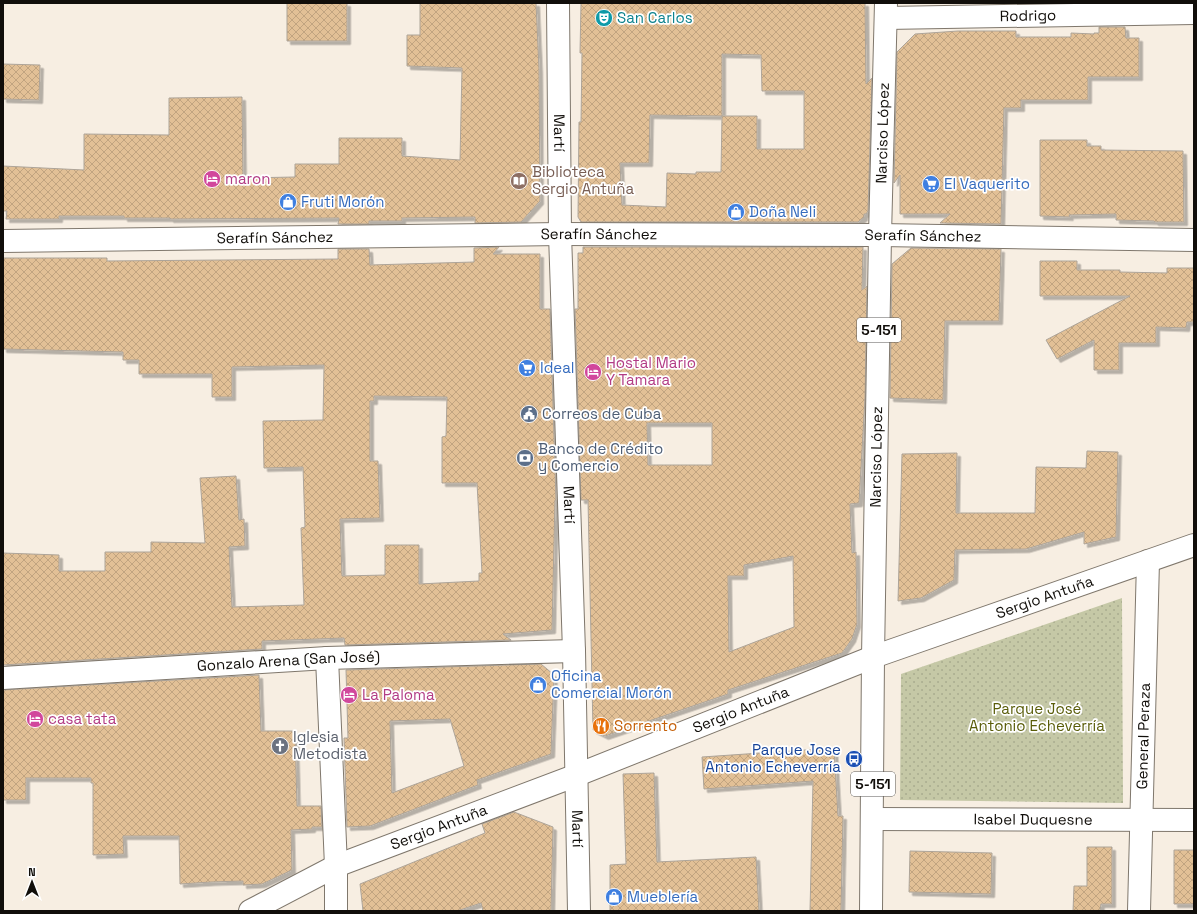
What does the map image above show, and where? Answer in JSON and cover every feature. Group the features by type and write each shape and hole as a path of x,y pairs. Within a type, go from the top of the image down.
{"street":[{"name":"Martí","path":"558,3 560,234 574,651 579,911"},
{"name":"Rodrigo","path":"886,11 1194,13"},
{"name":"Narciso López","path":"871,911 873,657 880,235 886,11"},
{"name":"Serafín Sánchez","path":"3,241 560,234 880,235 1194,240"},
{"name":"Sergio Antuña","path":"250,911 336,866 577,775 873,657 1194,545"},
{"name":"General Peraza","path":"1139,911 1148,562"},
{"name":"Gonzalo Arena (San José)","path":"3,678 327,658 574,651"},
{"path":"327,658 336,866 336,911"},
{"name":"Isabel Duquesne","path":"872,818 1194,820"}],"green space":[{"name":"Parque José Antonio Echeverría","path":"1122,598 1123,803 900,800 901,674"}],"building":[{"path":"287,3 347,3 347,41 287,41"},
{"path":"420,3 536,3 539,69 540,201 521,222 475,223 475,217 402,218 402,221 369,221 369,224 338,224 339,218 170,219 124,218 124,216 59,216 59,219 6,219 7,211 3,211 3,166 84,170 84,134 169,135 169,98 242,97 243,178 295,177 295,164 339,164 339,138 402,138 402,156 460,160 462,68 407,66 407,35 420,35"},
{"path":"581,3 865,3 866,84 872,78 868,211 858,222 581,222 578,217 579,122 581,122 582,53 580,53","holes":["722,54 761,55 762,91 804,91 804,149 757,149 757,116 722,116","650,115 722,116 721,172 696,172 696,174 667,173 666,207 622,205 620,163 649,163"]},
{"path":"1099,27 1125,27 1126,38 1139,38 1139,77 1088,77 1088,100 1021,100 1021,108 1004,108 1001,224 940,223 950,214 900,214 900,175 894,183 897,52 915,34 958,31 1016,31 1016,37 1071,37 1071,33 1099,33"},
{"path":"3,64 40,65 39,100 3,99"},
{"path":"1040,140 1087,140 1087,146 1101,146 1101,150 1183,151 1184,222 1116,220 1116,214 1069,215 1070,217 1040,216"},
{"path":"499,247 493,254 540,254 540,309 550,309 556,500 552,630 503,634 511,640 345,645 344,638 262,641 262,649 3,665 3,553 59,555 59,571 105,571 105,552 151,552 151,542 205,543 200,478 236,476 239,520 244,519 245,546 229,547 232,607 304,605 301,528 305,527 303,467 264,468 263,421 323,420 324,365 232,367 232,397 212,397 212,374 139,374 139,360 123,360 123,352 3,349 3,258 107,258 107,261 338,259 338,249 369,249 370,265 474,262 474,248","holes":["374,396 447,397 446,436 442,437 442,483 477,483 482,573 479,573 479,581 419,584 419,545 385,545 385,575 342,576 340,519 380,518 378,461 370,461 370,401 374,401"]},
{"path":"583,247 863,247 862,290 867,286 865,398 859,503 850,504 852,553 856,552 857,624 852,639 842,653 728,690 728,694 605,736 593,730 588,500 581,500 575,309 578,309 578,253 583,253","holes":["647,423 712,423 712,465 648,465","793,556 794,627 729,652 728,576 744,576 744,565"]},
{"path":"911,248 1001,249 999,321 945,321 943,400 890,398 892,264"},
{"path":"1040,261 1077,261 1077,270 1120,270 1120,272 1167,273 1167,268 1194,268 1194,322 1187,322 1186,328 1156,327 1156,343 1119,343 1119,370 1094,370 1094,340 1057,359 1046,340 1130,296 1040,296"},
{"path":"1087,451 1118,452 1116,537 1084,544 1084,532 1026,549 955,550 954,580 921,598 898,601 902,454 957,453 956,513 1035,513 1036,467 1086,468"},
{"path":"541,664 554,675 551,754 477,780 478,785 370,826 347,827 344,738 348,738 346,670","holes":["450,719 464,766 392,793 390,721"]},
{"path":"259,675 261,731 295,731 297,806 321,806 322,827 291,830 292,870 262,884 243,885 243,881 180,884 179,836 123,836 124,854 93,855 93,783 91,783 91,778 26,778 26,800 3,800 3,690"},
{"path":"834,748 838,816 843,816 841,911 810,911 813,781 704,789 702,757"},
{"path":"654,773 657,862 756,857 759,911 610,911 610,865 626,864 623,774"},
{"path":"514,812 553,827 551,911 483,911 481,903 457,911 363,911 360,884 485,833 482,824"},
{"path":"1087,847 1112,847 1112,904 1101,904 1100,911 1073,911 1074,886 1087,886"},
{"path":"1174,850 1194,850 1194,904 1174,904"},
{"path":"910,851 992,853 991,894 909,892"}],"place":[{"name":"San Carlos","path":"604,18"},
{"name":"maron","path":"212,179"},
{"name":"Biblioteca Sergio Antuña","path":"519,181"},
{"name":"El Vaquerito","path":"931,184"},
{"name":"Fruti Morón","path":"288,202"},
{"name":"Doña Neli","path":"736,212"},
{"name":"Ideal","path":"527,368"},
{"name":"Hostal Mario Y Tamara","path":"593,372"},
{"name":"Correos de Cuba","path":"529,414"},
{"name":"Banco de Crédito y Comercio","path":"525,458"},
{"name":"Oficina Comercial Morón","path":"538,685"},
{"name":"La Paloma","path":"349,695"},
{"name":"casa tata","path":"35,719"},
{"name":"Sorrento","path":"601,726"},
{"name":"Iglesia Metodista","path":"280,746"},
{"name":"Parque Jose Antonio Echeverría","path":"854,759"},
{"name":"Mueblería","path":"614,897"}]}
